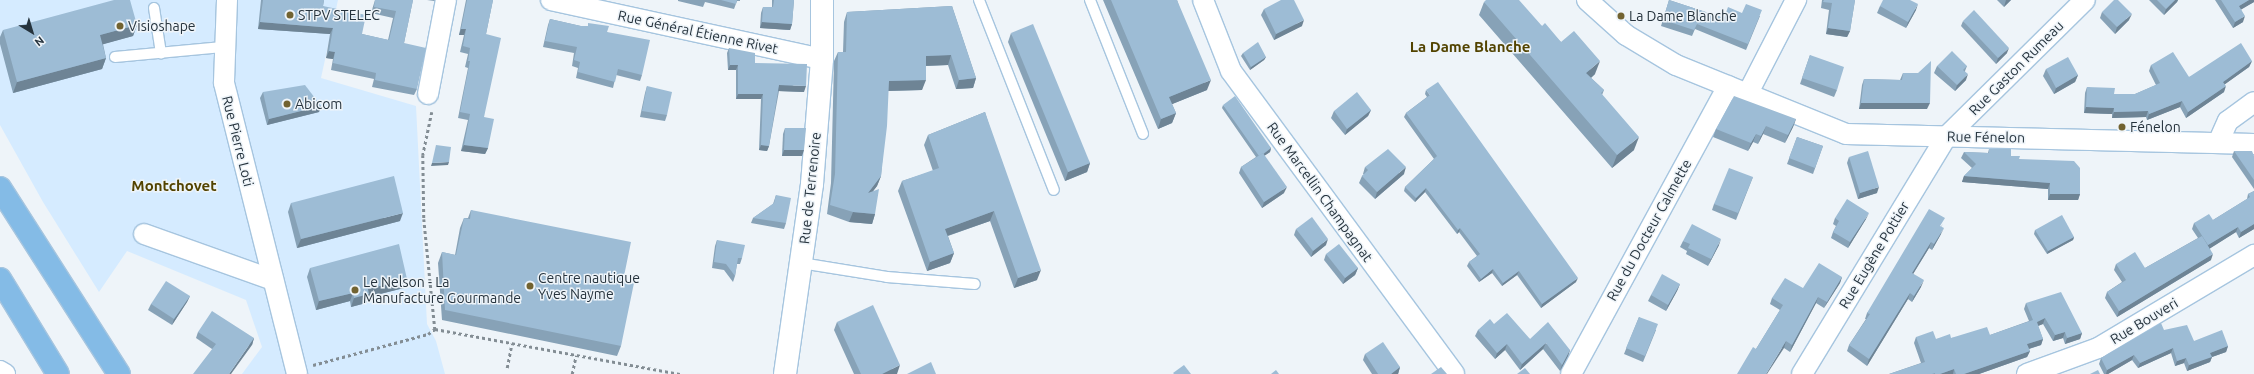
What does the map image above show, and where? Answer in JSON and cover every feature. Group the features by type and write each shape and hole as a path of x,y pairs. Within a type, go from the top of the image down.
{"highway":[{"path":"0,188 119,374"},
{"path":"0,279 58,374"}],"street":[{"name":"Rue Pierre Loti","path":"227,0 223,47 224,83 297,372"},
{"path":"428,94 446,0"},
{"name":"Rue Général Étienne Rivet","path":"551,0 822,59"},
{"name":"Rue de Terrenoire","path":"785,374 812,184 822,59 822,0"},
{"name":"Rue Marcellin Champagnat","path":"1203,0 1231,71 1454,374"},
{"name":"Rue Fénelon","path":"1587,0 1626,35 1676,65 1846,134 2254,144"},
{"path":"1748,93 1796,0"},
{"name":"Rue Gaston Rumeau","path":"1946,136 2085,0"},
{"name":"Rue du Docteur Calmette","path":"1570,374 1728,86"},
{"path":"2218,143 2228,121 2254,102"},
{"name":"Rue Eugène Pottier","path":"1802,374 1946,136"},
{"path":"144,234 273,280"},
{"name":"Rue Bouveri","path":"2027,374 2098,348 2254,256"},
{"path":"0,371 5,374"}],"lane":[{"path":"979,0 1054,190"},
{"path":"1090,0 1143,134"},
{"path":"154,8 161,53"},
{"path":"115,57 223,47"},
{"path":"801,263 887,277 975,284"}],"path":[{"path":"433,113 423,155 424,219 435,329"},
{"path":"297,372 428,334 435,329 680,374"},
{"path":"507,368 512,343"},
{"path":"572,374 576,355"}],"shaded area":[{"path":"0,0 338,0 321,78 416,106 427,324 436,341 445,374 242,374 262,347 246,300 127,251 99,292 43,202 0,125"}],"building":[{"path":"114,0 130,0 137,25 100,35 106,58 17,82 3,30"},
{"path":"263,0 324,0 323,6 366,15 362,34 389,40 396,11 374,7 375,0 413,0 404,43 426,48 417,89 375,80 376,73 333,63 335,52 329,51 333,28 260,22"},
{"path":"467,0 493,0 486,34 501,38 484,117 494,119 488,148 464,145 470,114 460,112 470,61 468,61 470,48 463,46 466,29 461,29"},
{"path":"721,0 737,0 736,4"},
{"path":"774,0 794,0 792,24 762,22 763,7 773,7"},
{"path":"1111,0 1177,0 1211,80 1169,97 1176,113 1161,119"},
{"path":"1281,0 1294,0 1304,20 1276,34 1264,9"},
{"path":"1486,0 1519,0 1542,26 1545,23 1561,42 1574,31 1600,61 1586,73 1604,90 1601,93 1639,137 1617,155 1484,2"},
{"path":"1669,0 1724,18 1728,7 1742,13 1746,4 1762,10 1748,44 1697,24 1694,30 1663,20"},
{"path":"1824,0 1855,0 1850,31 1828,28 1832,3 1823,2"},
{"path":"1883,0 1910,0 1918,4 1908,22 1880,6"},
{"path":"2114,0 2118,0 2132,14 2117,27 2102,12"},
{"path":"2157,0 2175,0 2166,9"},
{"path":"2221,0 2249,0 2239,6 2245,16 2235,22"},
{"path":"952,6 976,78 959,80 951,55 926,56 926,80 889,81 887,126 881,176 868,193 879,189 875,214 853,212 830,205 835,174 838,52 846,52 847,12"},
{"path":"1974,10 2009,48 1998,58 1963,21"},
{"path":"550,19 581,26 588,26 588,23 609,26 607,32 650,40 642,75 618,69 615,82 578,72 580,62 574,60 577,47 545,41"},
{"path":"1033,24 1090,163 1068,172 1011,33"},
{"path":"1258,42 1266,57 1251,67 1243,53"},
{"path":"2241,43 2252,61 2223,82 2226,86 2188,112 2182,101 2149,114 2148,111 2114,112 2114,108 2086,107 2087,87 2115,88 2114,94 2135,94 2160,83 2151,65 2173,52 2189,77"},
{"path":"729,48 755,53 755,63 807,64 806,86 779,85 769,146 761,145 763,94 738,94 738,65 730,65"},
{"path":"1952,51 1967,66 1963,70 1968,74 1957,85 1937,66"},
{"path":"1810,55 1844,67 1837,90 1802,78"},
{"path":"2068,57 2078,75 2056,88 2046,69"},
{"path":"1931,61 1930,103 1861,103 1864,79 1902,80 1903,73 1918,73"},
{"path":"1438,82 1578,278 1542,304 1519,271 1503,283 1493,269 1481,279 1469,262 1480,254 1460,228 1458,230 1426,188 1416,198 1405,187 1437,156 1406,113 1430,95 1426,90"},
{"name":"Abicom","path":"305,85 321,106 269,119 263,92"},
{"path":"647,86 672,92 667,115 642,111"},
{"path":"1357,92 1371,110 1347,129 1334,111"},
{"path":"1235,96 1271,148 1259,156 1223,105"},
{"path":"1734,96 1796,119 1788,135 1766,126 1761,136 1756,134 1751,143 1716,129"},
{"path":"985,112 1041,270 1018,278 994,211 945,229 954,253 930,262 902,181 939,168 928,135"},
{"path":"785,128 806,128 804,150 784,150"},
{"path":"1797,137 1823,146 1815,168 1789,158"},
{"path":"436,145 451,147 449,162 432,163"},
{"path":"1388,149 1406,167 1377,192 1362,176 1368,170 1365,167"},
{"path":"1989,149 2011,149 2011,156 2020,156 2019,159 2074,161 2080,168 2080,194 2050,194 2050,183 1964,176 1976,164 1964,152 1989,153"},
{"path":"1868,151 1879,187 1860,193 1849,157"},
{"path":"2234,151 2252,151 2254,156 2254,180"},
{"path":"1263,153 1287,187 1264,202 1241,167"},
{"path":"1729,168 1753,177 1738,213 1714,204"},
{"path":"394,176 403,213 301,239 291,203"},
{"path":"2254,191 2254,224 2241,232 2238,227 2208,245 2194,223 2209,214 2213,220 2250,197 2248,194"},
{"path":"776,195 791,198 786,223 753,218 774,203"},
{"path":"1847,199 1869,213 1850,242 1833,232 1839,221 1835,218"},
{"path":"1929,209 1945,218 1940,226 1944,228 1934,244 1931,242 1912,273 1924,280 1914,296 1910,293 1869,359 1849,345 1870,314 1867,313"},
{"name":"Centre nautique Yves Nayme","path":"471,210 631,242 623,281 634,283 621,346 445,310 442,252 456,255 464,218 470,219"},
{"path":"2062,215 2074,237 2048,251 2035,230"},
{"path":"1312,217 1328,239 1313,251 1296,229"},
{"path":"1692,224 1721,239 1711,259 1688,248 1690,244 1683,241"},
{"path":"2202,236 2213,254 2119,311 2107,292 2126,280 2116,264 2135,252 2145,268"},
{"path":"717,240 745,245 742,258 738,258 735,276 726,264 714,262"},
{"path":"399,244 407,279 368,289 369,294 354,298 353,293 319,301 310,268"},
{"path":"1339,244 1358,268 1345,278 1326,254"},
{"path":"1819,263 1842,277 1827,302 1818,297 1792,345 1786,341 1766,374 1737,374 1753,347 1756,349 1783,305 1772,298 1785,278 1803,288"},
{"path":"1662,274 1680,284 1668,305 1651,295"},
{"path":"166,281 190,296 174,319 151,304"},
{"path":"2061,292 2082,333 2067,338 2065,332 2055,335 2045,318 2037,322 2043,339 2027,344 2030,351 1964,374 1956,374 1954,369 1940,374 1889,374 1925,362 1916,337 1933,331 1936,339 1950,334 1951,338 1987,327 1990,335 2033,320 2026,303"},
{"path":"873,305 900,365 882,374 861,374 837,322"},
{"path":"212,311 254,338 229,374 193,374 216,344 198,332"},
{"path":"1507,313 1530,339 1548,322 1570,350 1562,365 1546,343 1522,364 1507,344 1497,353 1478,330 1490,319 1494,324"},
{"path":"1639,317 1658,324 1645,356 1626,348"},
{"path":"2161,323 2164,330 2187,325 2194,341 2222,330 2228,346 2210,353 2212,357 2189,365 2186,358 2177,361 2173,348 2140,363 2134,355 2107,370 2101,358"},
{"path":"1383,342 1400,367 1391,374 1378,374 1365,354"},
{"path":"931,362 936,374 907,374"},
{"path":"1184,365 1191,374 1173,373"},
{"path":"1441,367 1447,374 1431,374"},
{"path":"1525,368 1530,374 1517,374"},
{"path":"1276,370 1279,374 1271,374"},
{"path":"2098,370 2100,374 2090,374"}],"place":[{"name":"STPV STELEC","path":"290,15"},
{"name":"La Dame Blanche","path":"1621,16"},
{"name":"Visioshape","path":"120,26"},
{"name":"Abicom","path":"287,104"},
{"name":"Fénelon","path":"2122,127"},
{"name":"Centre nautique Yves Nayme","path":"530,286"},
{"name":"Le Nelson - La Manufacture Gourmande","path":"355,290"}],"district":[{"name":"La Dame Blanche","path":"1470,47"},
{"name":"Montchovet","path":"174,186"}]}
